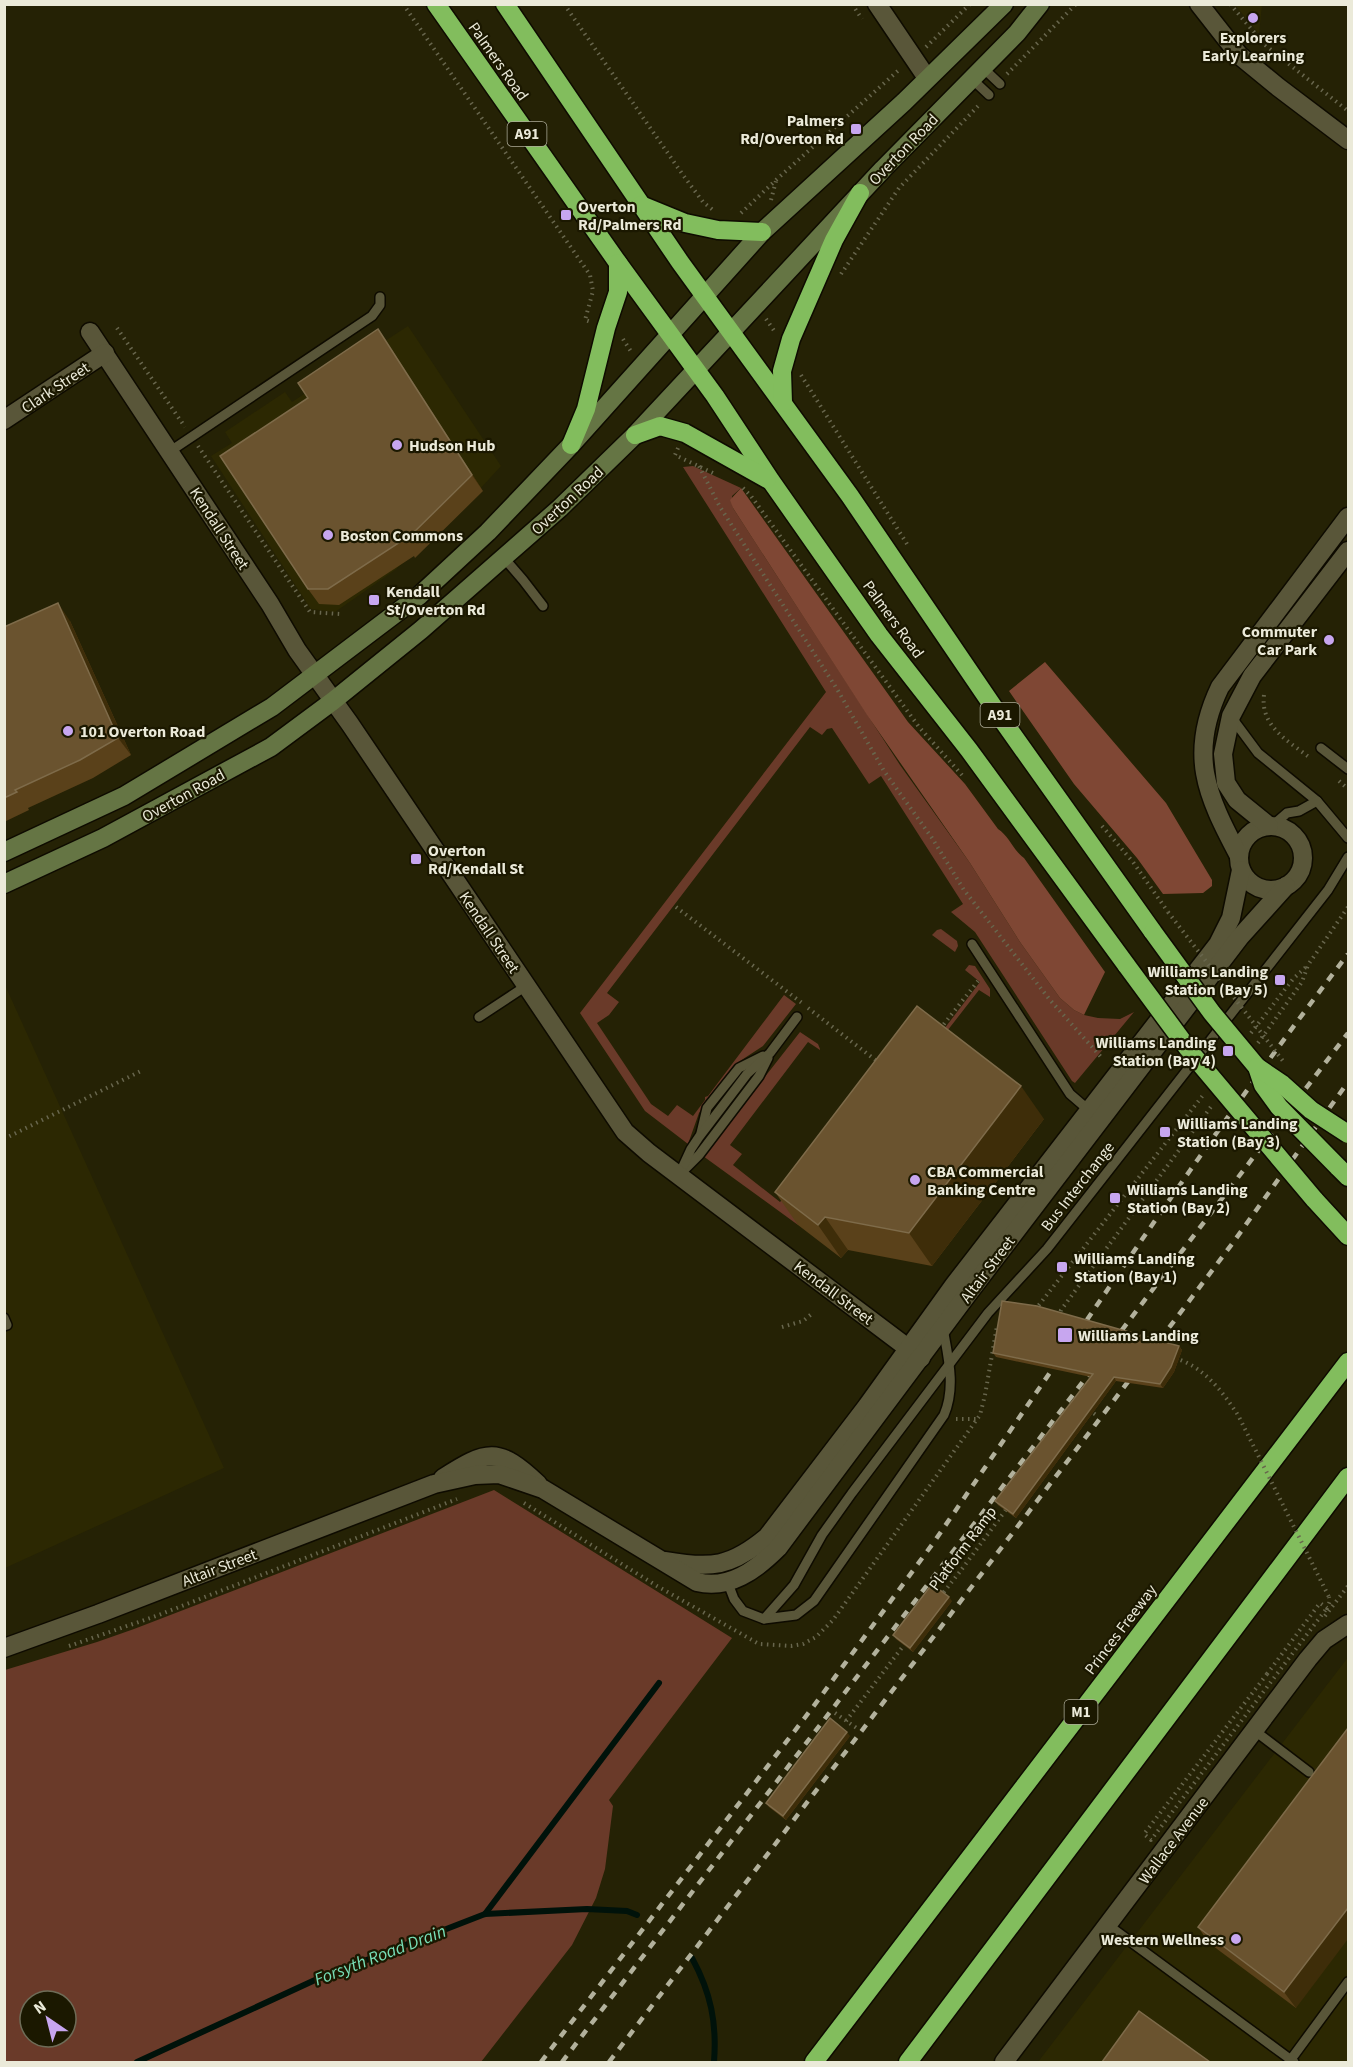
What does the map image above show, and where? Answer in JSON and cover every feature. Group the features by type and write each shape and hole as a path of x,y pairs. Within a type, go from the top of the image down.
{"highway":[{"name":"Palmers Road","path":"436,4 618,264 696,370 879,635 969,750 1192,1054 1348,1236"},
{"name":"Palmers Road","path":"505,4 704,296 850,496 1003,721 1153,932 1212,1013 1257,1067 1263,1085 1279,1107 1348,1177"},
{"path":"783,403 782,371 790,339 829,249 860,193"},
{"path":"640,204 685,223 718,230 762,232"},
{"path":"571,445 586,409 606,328 618,292 618,264"},
{"path":"635,435 660,426 684,433 771,481"},
{"path":"1257,1067 1282,1084 1311,1110 1348,1134"},
{"name":"Princes Freeway","path":"814,2062 1348,1362"},
{"path":"908,2062 1348,1477"}],"street":[{"path":"877,4 927,78"},
{"name":"Overton Road","path":"4,852 124,796 272,707 420,595 488,532 571,445 762,232 904,102 1004,4"},
{"name":"Overton Road","path":"4,884 104,838 271,747 333,701 421,630 560,508 635,435 860,193 1024,25 1040,4"},
{"path":"1199,4 1239,55 1348,140"},
{"path":"952,55 977,73"},
{"name":"Kendall Street","path":"90,332 314,675 625,1132 914,1354"},
{"name":"Clark Street","path":"4,420 105,353"},
{"path":"1348,520 1220,687 1209,710 1203,747 1204,777 1214,809 1246,878 1260,888 1277,889 1297,878 1303,865 1303,851 1292,833 1270,826 1237,800 1226,783 1223,754 1231,716 1252,676 1348,551"},
{"path":"1240,863 1242,845 1249,835 1258,829 1270,826"},
{"name":"Altair Street","path":"659,1559 698,1566 723,1563 747,1554 767,1538 914,1354 943,1328 1218,944 1232,918 1240,863"},
{"name":"Altair Street","path":"4,1648 434,1484 475,1475 499,1474 543,1489 697,1582 709,1584 727,1582 759,1568 778,1548 914,1354 954,1285 1240,937 1286,886"},
{"name":"Wallace Avenue","path":"1004,2062 1324,1640 1348,1624"}],"lane":[{"path":"977,73 1000,84"},
{"path":"977,73 989,95"},
{"path":"169,452 372,316 380,305 380,297"},
{"path":"504,558 543,606"},
{"path":"1231,716 1258,753 1317,801 1348,838"},
{"path":"1321,748 1348,769"},
{"path":"1270,826 1287,813 1299,811 1317,801"},
{"name":"Bus Interchange","path":"764,1619 794,1585 828,1526 988,1313 1055,1240 1328,890 1348,857"},
{"path":"972,944 1070,1094 1096,1115"},
{"path":"479,1017 526,986"},
{"path":"679,1175 699,1137 747,1074 770,1053 797,1017"},
{"path":"679,1175 699,1155 759,1076 770,1053"},
{"path":"4,1318 7,1325 4,1326"},
{"path":"723,1563 734,1599 743,1611 764,1619 796,1615 814,1601 944,1415 951,1393 943,1328"},
{"path":"1255,1731 1309,1772"},
{"path":"1108,1925 1291,2062 1348,1982"}],"path":[{"path":"403,4 590,275 592,291 585,320"},
{"path":"564,4 689,184 703,202 717,212"},
{"path":"732,216 740,215 776,180 952,24 970,4"},
{"path":"1000,84 1076,4"},
{"path":"1230,4 1265,45 1348,111"},
{"path":"837,282 899,188 989,95"},
{"path":"117,328 310,612 340,614"},
{"path":"802,366 800,374 912,552"},
{"path":"675,455 721,476"},
{"path":"699,466 720,507 837,689 884,771 932,838 964,890 1050,1000 1101,1057"},
{"path":"742,487 751,496 919,727 952,764"},
{"path":"1264,692 1265,710 1273,728 1317,764"},
{"path":"1334,777 1348,789"},
{"path":"1095,817 1133,862 1168,912 1287,1066"},
{"path":"676,907 880,1064"},
{"path":"1250,1034 1293,979 1308,964 1348,907"},
{"path":"1254,1048 1302,982 1308,964"},
{"path":"936,1035 978,981"},
{"path":"4,1139 141,1071"},
{"path":"1026,1309 1035,1311 1207,1089"},
{"path":"1055,1326 1061,1310 1219,1096"},
{"path":"782,1327 802,1321 814,1312"},
{"path":"517,1499 657,1586 759,1644 782,1646 803,1644 816,1637 843,1608 980,1415 998,1323"},
{"path":"1169,1356 1190,1365 1209,1378 1225,1394 1238,1415 1330,1602 1327,1608 1151,1840 1144,1834 1320,1603 1327,1608"},
{"path":"1081,1411 1084,1404 1096,1415"},
{"path":"60,1649 156,1616 467,1496"},
{"name":"Platform Ramp","path":"940,1597 1012,1503"},
{"path":"846,1721 911,1635"},
{"path":"835,1713 858,1729"}],"shaded area":[{"name":"Explorers Early Learning","path":"1235,5 1262,5 1259,34"},
{"path":"408,326 501,466 456,515 395,570 335,612 311,609 211,456 232,443 225,432 285,392 292,402"},
{"path":"693,466 741,488 732,496 733,508 900,765 970,863 1020,942 1060,998 1074,1010 1098,1018 1120,1019 1134,1012 1075,1083 975,932 951,912 963,904 881,776 869,784 832,728 827,729 822,735 810,727 607,993 619,1002 609,1015 597,1023 651,1104 668,1116 677,1105 693,1116 705,1097 784,995 796,1004 763,1046 737,1063 699,1113 688,1144 645,1111 580,1013 826,692 683,467"},
{"path":"741,488 908,722 965,784 998,829 1024,858 1105,972 1084,1015 1060,998 867,715 733,508 730,500"},
{"path":"1045,662 1166,803 1212,880 1212,886 1203,893 1163,894 1137,858 1074,784 1009,691"},
{"path":"941,929 957,941 958,946 955,952 932,935"},
{"path":"969,965 975,966 990,989 990,997 979,990 944,1035 941,1033 980,982 965,970"},
{"path":"4,983 224,1468 5,1568 4,1568"},
{"path":"800,1032 818,1044 820,1050 808,1042 730,1145 742,1154 733,1165 780,1202 790,1191 798,1225 703,1156"},
{"path":"494,1490 732,1638 609,1800 613,1806 605,1869 596,1898 572,1945 481,2062 5,2062 5,1670 97,1642"},
{"path":"1348,1657 1348,2062 1038,2062 1346,1660"}],"building":[{"path":"378,329 472,475 404,542 403,540 328,589 308,589 220,456 308,398 298,383"},
{"name":"101 Overton Road","path":"58,603 118,738 80,760 15,790 17,792 4,798 4,627"},
{"name":"CBA Commercial Banking Centre","path":"917,1006 1021,1086 909,1233 825,1217 818,1225 775,1192"},
{"name":"Williams Landing","path":"1002,1301 1037,1306 1179,1346 1171,1367 1160,1384 1114,1377 1013,1514 995,1501 1093,1374 993,1353"},
{"path":"932,1584 949,1597 910,1648 893,1635"},
{"path":"830,1718 847,1732 783,1816 766,1803"},
{"path":"1348,1728 1348,1908 1284,1992 1198,1927"},
{"path":"1139,2011 1210,2062 1102,2062"}],"waterway":[{"path":"485,1914 659,1683"},
{"name":"Forsyth Road Drain","path":"137,2062 315,1980 485,1914 587,1909 627,1911 637,1915"},
{"name":"Forsyth Road Drain","path":"692,1958 704,1984 711,2008 714,2062"}],"railway":[{"path":"1078,1333 1210,1142 1348,954"},
{"path":"1112,1343 1348,1033"},
{"path":"1150,1353 1232,1244 1348,1082"},
{"path":"541,2062 813,1707 934,1542 1062,1355"},
{"path":"562,2062 1098,1362"},
{"path":"609,2062 1137,1370"}],"place":[{"name":"Explorers Early Learning","path":"1253,18"},
{"name":"Palmers Rd/Overton Rd","path":"856,129"},
{"name":"Overton Rd/Palmers Rd","path":"566,215"},
{"name":"Hudson Hub","path":"397,445"},
{"name":"Boston Commons","path":"328,535"},
{"name":"Kendall St/Overton Rd","path":"374,600"},
{"name":"Commuter Car Park","path":"1329,640"},
{"name":"101 Overton Road","path":"68,731"},
{"name":"Overton Rd/Kendall St","path":"416,859"},
{"name":"Williams Landing Station (Bay 5)","path":"1280,980"},
{"name":"Williams Landing Station (Bay 4)","path":"1228,1051"},
{"name":"Williams Landing Station (Bay 3)","path":"1165,1132"},
{"name":"CBA Commercial Banking Centre","path":"915,1180"},
{"name":"Williams Landing Station (Bay 2)","path":"1115,1198"},
{"name":"Williams Landing Station (Bay 1)","path":"1062,1267"},
{"name":"Williams Landing","path":"1065,1335"},
{"name":"Western Wellness","path":"1236,1939"}]}
